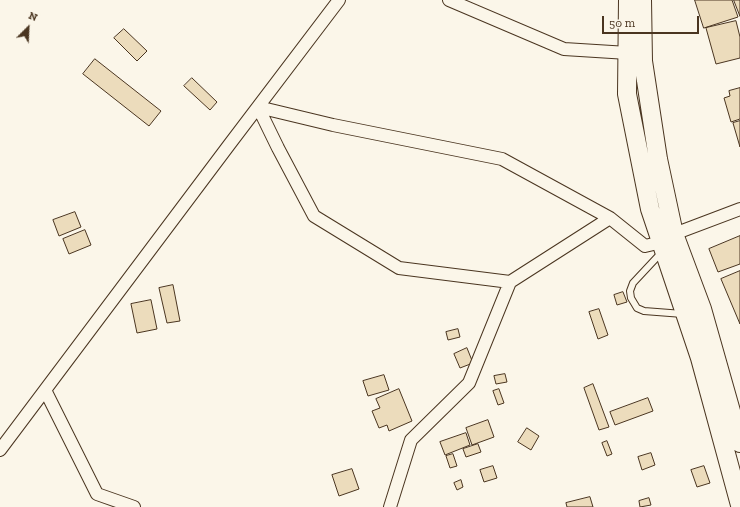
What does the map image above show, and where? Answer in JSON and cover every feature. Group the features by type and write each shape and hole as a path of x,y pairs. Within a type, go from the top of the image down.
{"main road":[{"path":"628,0 628,94 650,209 667,242 694,311 740,443"},
{"path":"642,0 643,61 658,159 667,242"},
{"path":"694,311 700,358 740,505"}],"street":[{"path":"0,450 339,0"},
{"path":"449,0 564,49 628,53"},
{"path":"258,107 333,125 502,159 610,218 645,246 667,242 740,209"},
{"path":"258,107 314,216 399,268 510,282"},
{"path":"390,507 411,440 468,383 510,282 610,218"},
{"path":"45,390 97,494 134,507"}],"lane":[{"path":"667,242 643,273 633,283 630,291 631,298 636,308 644,311 694,311"}],"building":[{"path":"695,0 732,0 738,17 704,28"},
{"path":"734,0 740,0 740,16"},
{"path":"736,21 740,37 740,58 716,64 706,28"},
{"path":"124,29 147,51 137,61 114,38"},
{"path":"95,59 161,111 149,126 83,74"},
{"path":"192,78 217,102 210,110 184,86"},
{"path":"740,88 740,119 731,122 724,98 730,96 729,91"},
{"path":"740,121 740,147 733,123"},
{"path":"75,212 81,227 59,236 53,220"},
{"path":"85,230 91,245 69,254 63,239"},
{"path":"740,236 740,264 718,272 709,249"},
{"path":"740,271 740,324 721,279"},
{"path":"173,285 180,321 167,323 159,288"},
{"path":"623,292 627,302 617,305 614,295"},
{"path":"151,300 157,329 137,333 131,304"},
{"path":"599,309 608,335 598,339 589,312"},
{"path":"458,329 460,337 448,340 446,332"},
{"path":"467,348 473,363 460,368 454,354"},
{"path":"505,374 507,382 496,384 494,376"},
{"path":"384,375 389,390 368,396 363,381"},
{"path":"593,384 609,427 599,430 584,388"},
{"path":"399,389 412,421 389,431 387,425 379,428 372,411 380,408 376,399"},
{"path":"499,389 504,403 498,405 493,391"},
{"path":"648,398 653,411 615,425 610,412"},
{"path":"488,420 494,437 472,445 466,428"},
{"path":"527,428 539,436 531,450 518,442"},
{"path":"466,433 470,445 445,455 440,442"},
{"path":"607,441 612,454 607,456 602,443"},
{"path":"478,444 481,452 466,457 463,449"},
{"path":"651,453 655,465 642,470 638,457"},
{"path":"453,454 457,466 450,468 446,456"},
{"path":"493,466 497,478 484,482 480,470"},
{"path":"704,466 710,483 697,487 691,470"},
{"path":"352,469 359,489 339,496 332,475"},
{"path":"461,480 463,487 457,490 454,483"},
{"path":"590,497 593,507 567,507 566,503"},
{"path":"649,498 651,505 640,507 639,501"}]}
